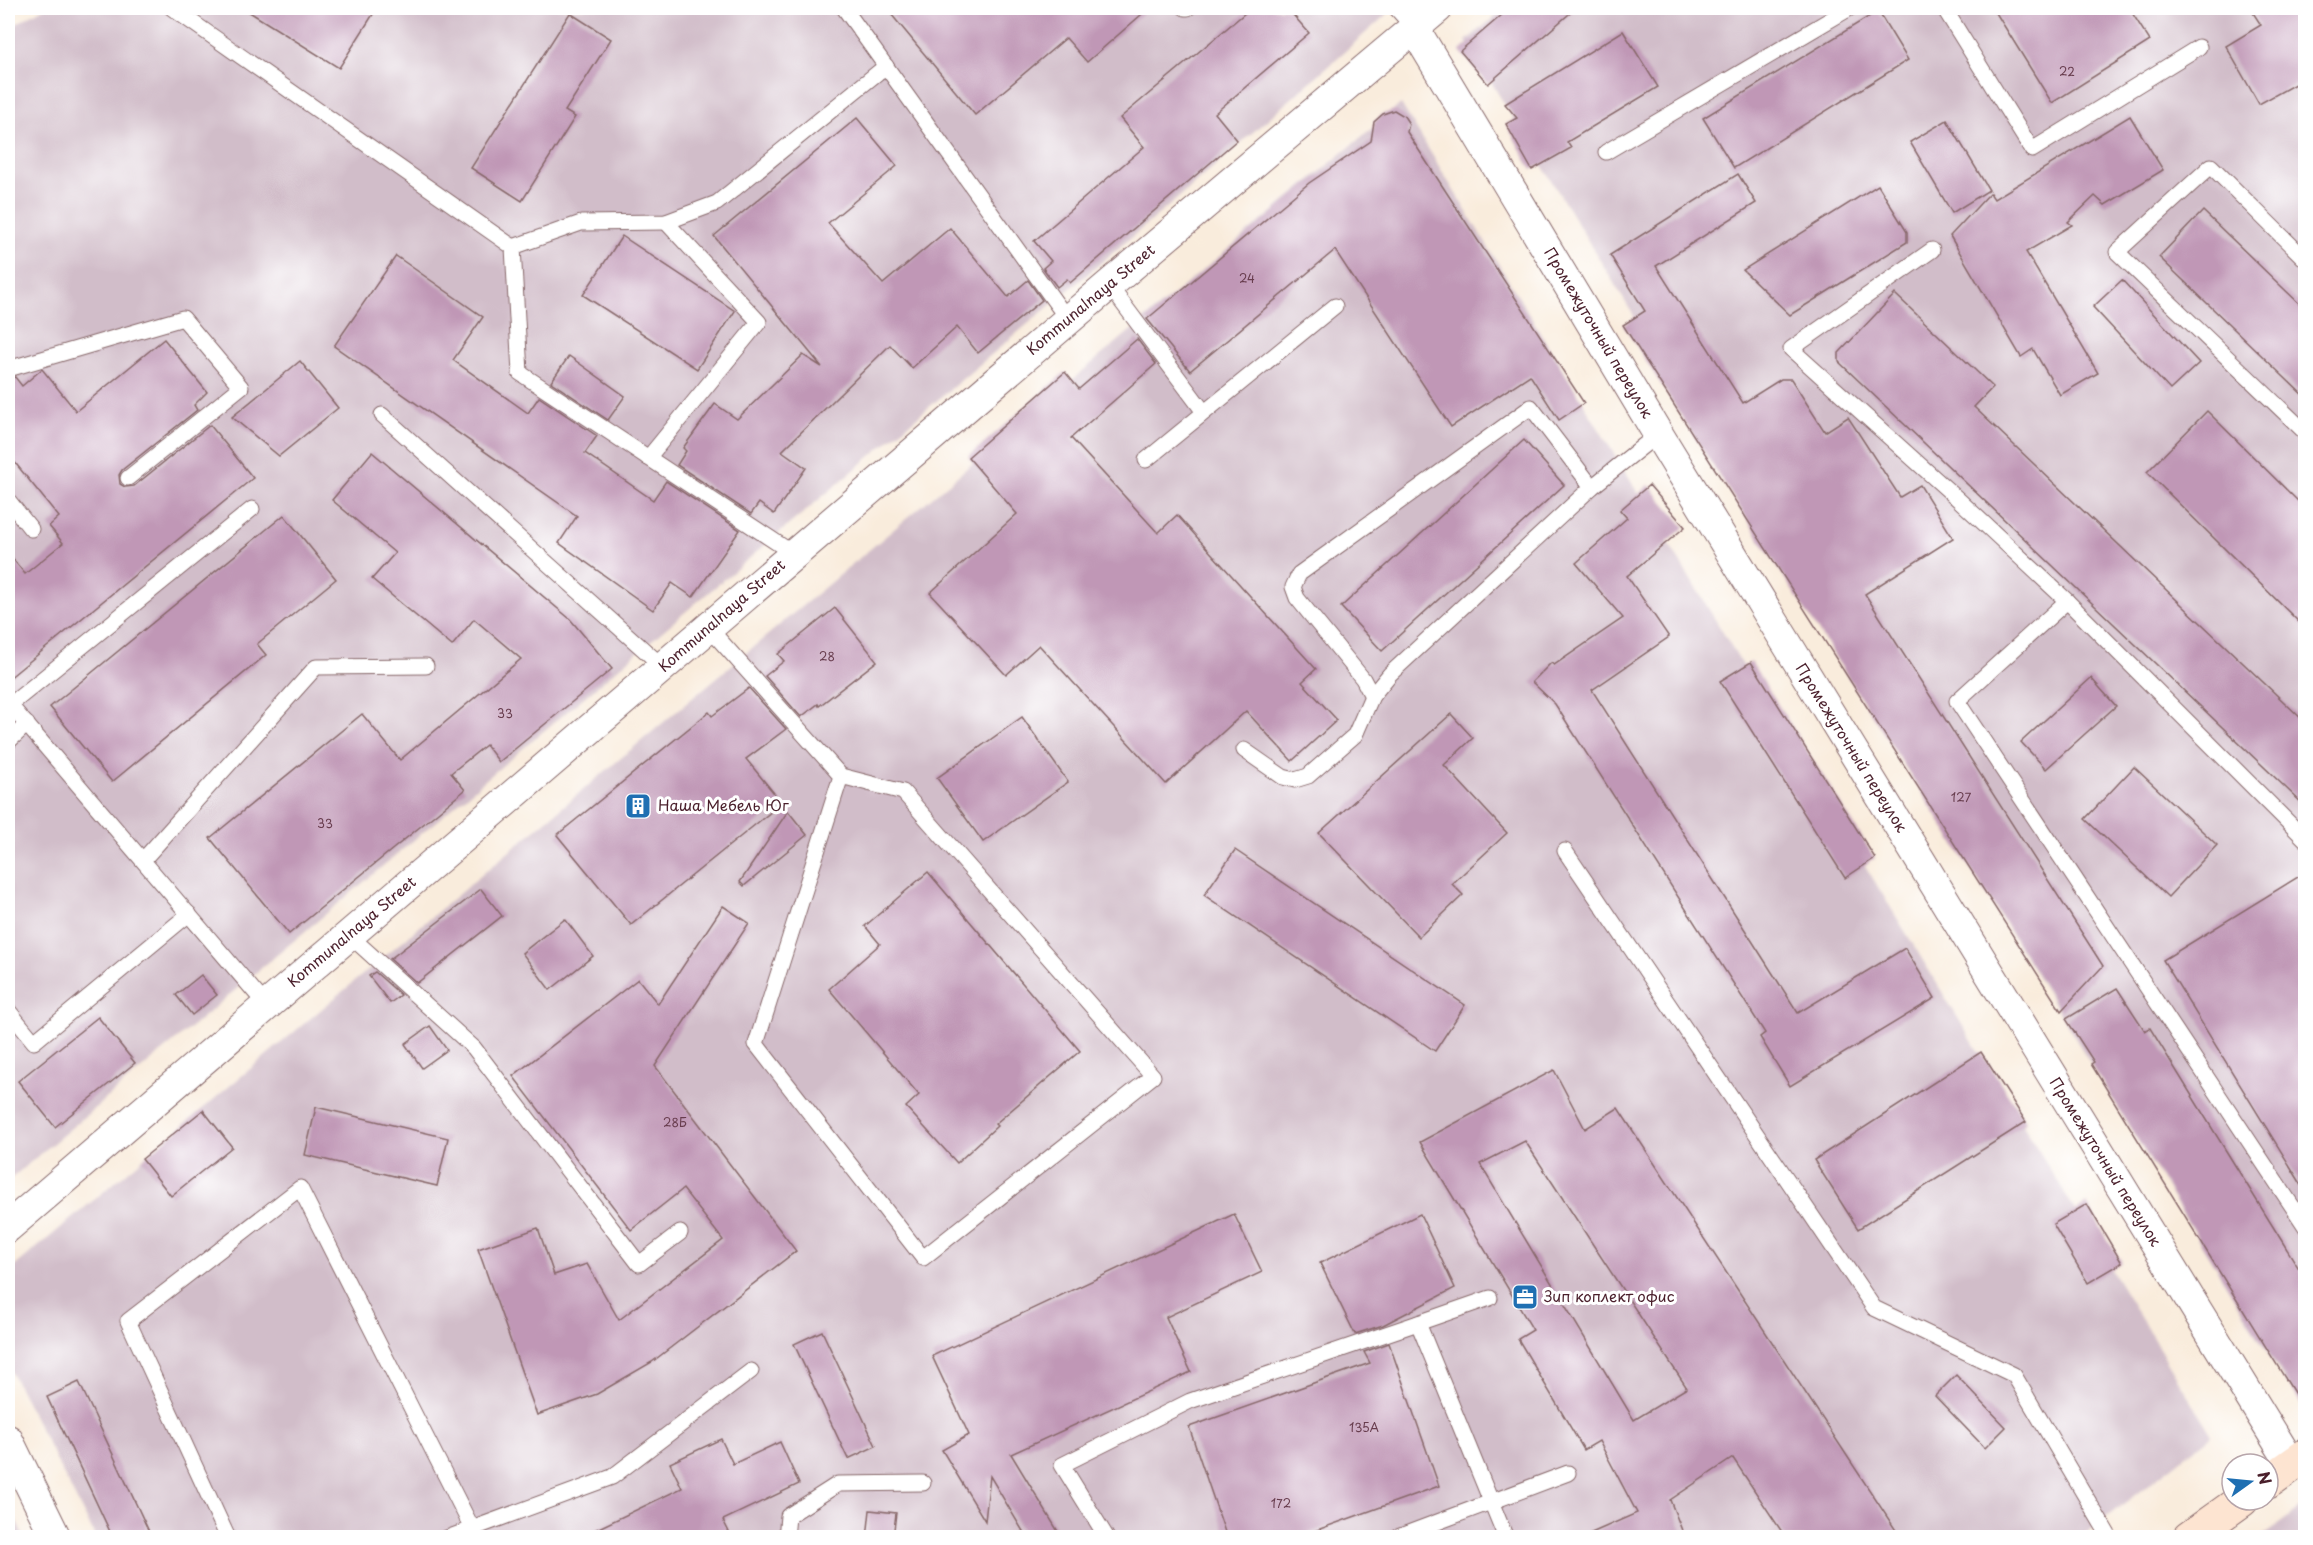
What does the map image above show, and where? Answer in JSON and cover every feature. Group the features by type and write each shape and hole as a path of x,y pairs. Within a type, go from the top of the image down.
{"main road":[{"path":"2189,1538 2225,1512"}],"street":[{"name":"Kommunalnaya Street","path":"8,1227 1109,285 1405,18 1438,8"},
{"name":"Промежуточный переулок","path":"1405,18 2288,1467"},
{"path":"8,1440 57,1538"}],"lane":[{"path":"172,8 513,247"},
{"path":"844,8 1068,320"},
{"path":"1606,152 1850,8"},
{"path":"1944,8 2031,150 2199,47"},
{"path":"513,247 582,223 666,222 717,203 886,66"},
{"path":"2306,260 2211,166 2117,252 2306,433"},
{"path":"648,458 759,322 666,222"},
{"path":"513,247 520,373 794,554"},
{"path":"1932,250 1791,349 2067,601 2306,840"},
{"path":"1109,285 1204,412"},
{"path":"1146,460 1335,306"},
{"path":"8,369 183,318 241,387 128,478"},
{"path":"1372,696 1363,678 1297,598 1293,587 1299,574 1531,407 1592,487"},
{"path":"382,415 662,666"},
{"path":"1244,750 1283,777 1295,780 1308,776 1355,735 1372,696 1390,674 1592,487 1658,434"},
{"path":"8,500 31,529"},
{"path":"252,509 10,705 266,1005"},
{"path":"2067,601 1957,701 2306,1227"},
{"path":"708,627 841,776 903,792 1152,1076 923,1258 756,1044 841,776"},
{"path":"142,860 316,667 426,666"},
{"path":"8,742 27,724"},
{"path":"1565,851 1875,1308 2014,1375 2110,1538"},
{"path":"8,1010 34,1041 189,914"},
{"path":"349,935 474,1048 639,1264 680,1233"},
{"path":"228,1538 128,1321 300,1188 472,1528"},
{"path":"1107,1538 1062,1465 1190,1401 1490,1299"},
{"path":"1418,1323 1506,1538"},
{"path":"447,1538 612,1477 751,1371"},
{"path":"1395,1538 1568,1473"},
{"path":"786,1538 788,1516 838,1484 923,1483"}],"shaded area":[{"path":"43,8 1394,8 1185,192 8,1181 8,29"},
{"path":"1505,8 2305,8 2306,1372 2287,1385 1466,41"},
{"path":"1401,104 2212,1435 2081,1537 96,1538 8,1366 8,1272"},
{"path":"8,1503 24,1537 8,1537"},
{"path":"2305,1505 2305,1537 2261,1537"}],"building":[{"path":"243,8 377,8 339,68"},
{"path":"886,8 1149,8 1087,62 1066,38 975,115"},
{"path":"1251,8 1287,8 1309,33 1215,113 1237,140 1070,283 1067,279 1057,287 1043,268 1051,261 1034,241 1144,147 1120,118"},
{"path":"1510,8 1576,8 1488,84 1460,51"},
{"path":"1993,8 2129,8 2150,41 2052,103"},
{"path":"2250,8 2306,8 2306,78 2259,104 2226,46 2261,25"},
{"path":"1878,11 1908,60 1734,168 1703,118"},
{"path":"570,13 611,39 565,111 575,117 522,201 471,168"},
{"path":"1623,31 1658,87 1567,142 1571,148 1532,170 1506,124 1517,118 1505,104"},
{"path":"1394,110 1404,116 1409,124 1407,132 1584,403 1559,420 1530,375 1451,427 1335,250 1190,371 1147,319 1309,183 1371,141 1374,122 1383,114"},
{"path":"2130,116 2163,170 2105,205 2095,196 2068,222 2072,225 2026,252 2098,373 2060,395 2033,349 2021,357 1950,236 1990,193 1994,199"},
{"path":"857,118 897,166 828,223 883,284 950,228 1008,297 1028,280 1042,300 978,353 957,327 912,368 890,345 782,451 806,468 774,514 759,503 751,514 677,465 686,451 683,448 715,404 737,419 803,355 822,367 714,236"},
{"path":"1947,120 1989,190 1952,213 1910,142"},
{"path":"1738,174 1756,203 1656,266 1743,403 1781,379 1791,379 1825,432 1848,417 1900,497 1920,485 1953,538 1865,594 2103,966 2061,1011 1623,325 1645,311 1610,255"},
{"path":"1878,185 1907,232 1907,242 1790,315 1743,270"},
{"path":"2203,211 2306,310 2306,398 2159,257"},
{"path":"622,236 735,311 697,369 583,295"},
{"path":"396,256 483,317 453,360 528,413 539,397 597,436 585,453 653,500 666,481 740,530 693,597 672,583 653,610 559,543 577,516 334,346"},
{"path":"2122,280 2199,363 2170,390 2093,307"},
{"path":"1895,294 1993,387 1974,407 2306,723 2306,807 1839,362 1839,353"},
{"path":"164,339 207,392 194,405 197,410 122,470 119,475 120,484 125,487 134,486 210,425 253,478 8,679 8,553 25,574 63,543 49,526 59,517 8,454 8,379 15,377 22,386 42,369 76,411"},
{"path":"1137,339 1156,364 1071,438 1158,533 1177,515 1316,669 1302,682 1337,720 1292,761 1246,711 1166,784 1039,645 1006,675 930,593 1017,514 968,457 1065,372 1079,389"},
{"path":"569,356 625,396 608,420 551,382"},
{"path":"300,361 338,408 279,456 232,417"},
{"path":"2207,411 2306,509 2306,629 2147,472"},
{"path":"1524,440 1564,485 1382,651 1341,607"},
{"path":"372,452 570,619 612,669 499,762 486,745 451,773 465,790 289,934 210,838 362,714 400,760 521,659 474,619 452,646 372,579 395,553 332,500"},
{"path":"1649,485 1685,527 1627,576 1669,637 1592,690 1798,1013 1905,948 1935,998 1790,1086 1760,1037 1765,1033 1555,704 1532,682 1551,663 1554,665 1623,618 1576,563 1627,518 1620,510"},
{"path":"284,515 336,579 257,644 266,655 112,782 50,707"},
{"path":"835,608 877,661 819,706 818,704 801,717 765,676 784,661 778,654"},
{"path":"1751,662 1875,858 1845,878 1720,681"},
{"path":"2091,678 2116,706 2046,769 2021,742"},
{"name":"Наша Мебель Юг","path":"749,688 786,729 746,759 782,803 631,925 557,835 709,712 712,716"},
{"path":"1451,714 1473,738 1444,765 1507,833 1452,884 1463,895 1419,937 1319,833"},
{"path":"1022,717 1068,782 983,842 937,778"},
{"path":"2134,767 2217,845 2168,897 2085,819"},
{"path":"788,811 807,835 744,886 740,882"},
{"path":"1235,850 1465,1005 1435,1051 1204,895"},
{"path":"928,872 1080,1051 995,1124 997,1126 957,1163 906,1107 919,1095 829,989 880,944 865,926"},
{"path":"2306,872 2306,1192 2163,960"},
{"path":"481,889 502,916 417,983 390,959"},
{"path":"723,906 749,923 655,1066 796,1251 652,1362 597,1394 537,1415 478,1249 538,1228 554,1275 587,1264 619,1320 723,1240 683,1189 631,1230 513,1076 638,979 658,1004"},
{"path":"565,919 593,956 550,990 522,953"},
{"path":"375,972 401,995 390,1003 369,976"},
{"path":"201,975 217,995 192,1015 176,995"},
{"path":"2117,988 2145,1031 2150,1028 2306,1280 2306,1412 2091,1064 2094,1062 2066,1019"},
{"path":"98,1017 135,1063 55,1127 18,1081"},
{"path":"430,1026 447,1050 422,1068 405,1044"},
{"path":"1981,1052 2026,1122 1858,1229 1814,1160"},
{"path":"1554,1070 1585,1129 1618,1108 1901,1538 1786,1538 1733,1458 1670,1500 1685,1538 1580,1538 1637,1513 1599,1441 1584,1450 1518,1339 1533,1330 1420,1142","holes":["1525,1141 1687,1388 1634,1420 1480,1164"]},
{"path":"316,1107 448,1138 437,1186 305,1155"},
{"path":"203,1110 232,1147 171,1196 142,1159"},
{"path":"2087,1204 2122,1263 2088,1283 2053,1224"},
{"path":"1234,1214 1262,1272 1166,1317 1191,1372 1011,1454 1062,1538 1027,1538 990,1476 985,1521 942,1450 969,1435 932,1356"},
{"path":"1420,1214 1455,1288 1383,1325 1355,1334 1320,1263"},
{"path":"822,1331 876,1446 848,1459 794,1344"},
{"path":"1389,1343 1439,1486 1295,1538 1227,1538 1189,1427 1370,1363 1364,1352"},
{"path":"1956,1375 2006,1427 1985,1448 1935,1396"},
{"path":"79,1382 152,1538 113,1538 47,1397"},
{"path":"721,1439 733,1464 780,1442 799,1484 723,1520 732,1538 578,1538 682,1488 670,1463"},
{"path":"870,1510 896,1513 893,1538 867,1538"}],"place":[{"name":"Наша Мебель Юг","path":"638,806"},
{"name":"Зип коплект офис","path":"1525,1297"}]}
